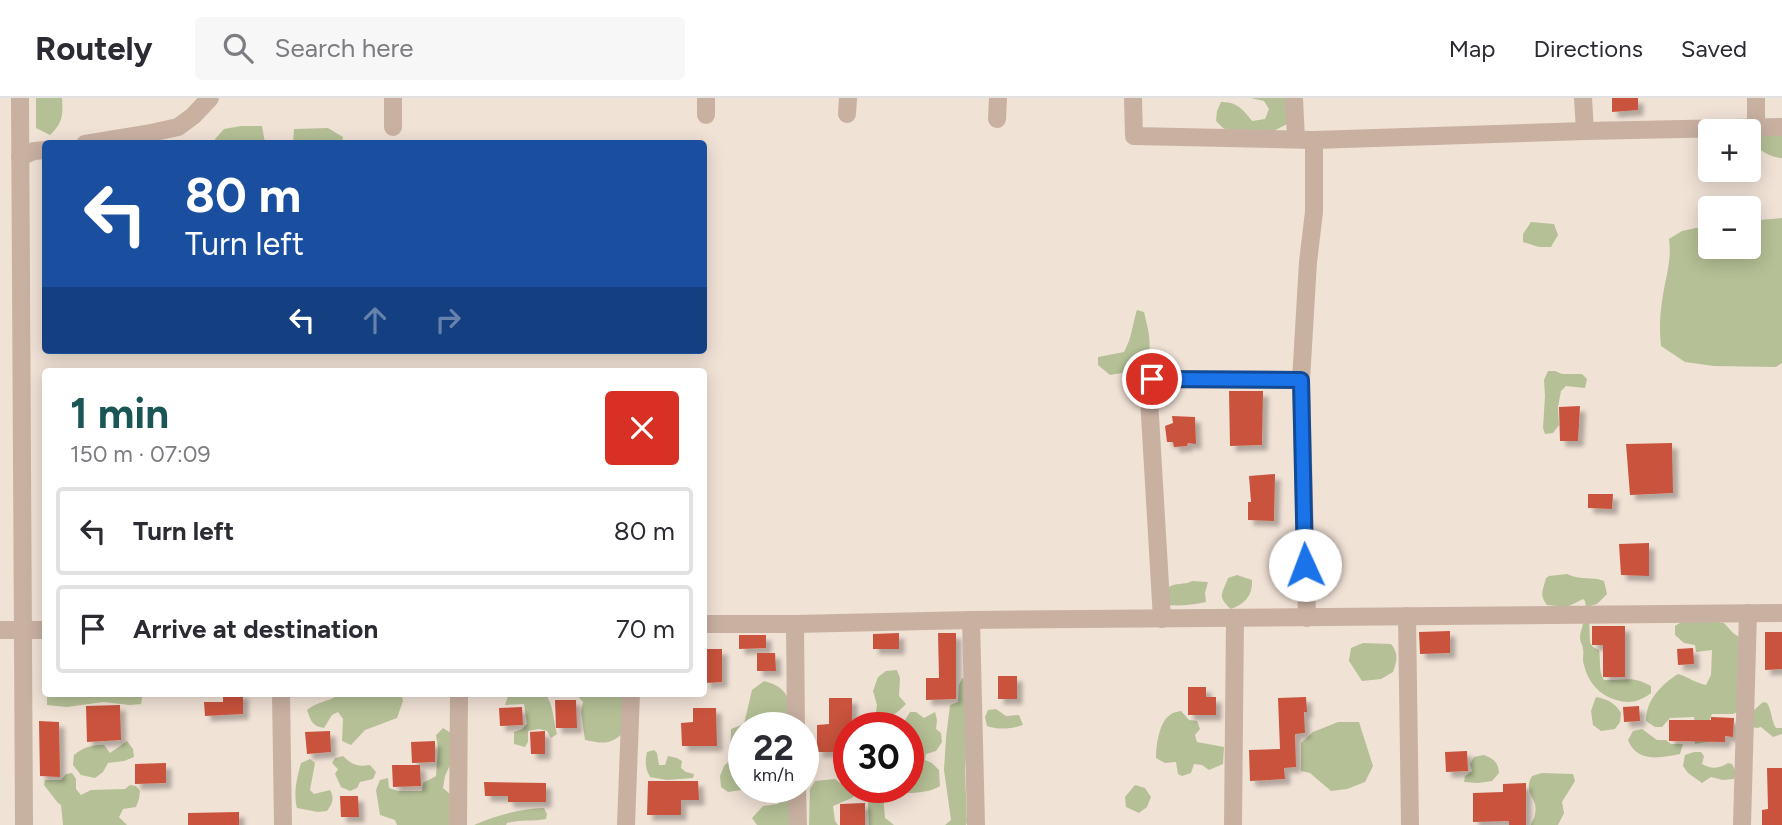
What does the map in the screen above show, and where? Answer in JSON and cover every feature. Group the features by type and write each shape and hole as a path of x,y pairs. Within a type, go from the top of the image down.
{"street":[{"path":"20,98 24,825"},
{"path":"109,140 178,127 210,98"},
{"path":"393,98 393,127"},
{"path":"997,119 998,98"},
{"path":"1133,98 1134,136 1305,139 1698,129"},
{"path":"1294,98 1305,139 1314,212 1308,262 1301,380 1307,618"},
{"path":"1583,98 1585,131"},
{"path":"1756,98 1756,119"},
{"path":"1761,128 1782,127"},
{"path":"20,157 42,150"},
{"path":"1162,619 1148,382 1151,379 1301,380"},
{"path":"1742,825 1748,613"},
{"path":"707,624 1782,613"},
{"path":"1407,617 1410,825"},
{"path":"1233,825 1235,618"},
{"path":"971,620 975,825"},
{"path":"795,624 796,712"},
{"path":"0,630 42,630"},
{"path":"281,697 283,825"},
{"path":"458,825 459,697"},
{"path":"626,825 631,697"},
{"path":"797,803 798,825"}],"green space":[{"path":"36,98 62,98 61,118 50,135 36,128"},
{"path":"1251,98 1287,98 1289,123 1268,134 1239,135 1223,128 1216,121 1221,102 1239,107 1252,121 1265,119 1269,109 1264,101"},
{"path":"262,126 264,140 215,140 224,129"},
{"path":"328,128 343,137 342,140 293,140 294,129"},
{"path":"1761,132 1782,133 1782,158 1761,150"},
{"path":"1782,218 1782,363 1776,367 1714,366 1685,362 1661,346 1661,314 1669,260 1669,239 1682,231 1698,228 1698,259 1761,259 1761,220"},
{"path":"1531,222 1554,224 1558,235 1551,247 1539,247 1523,242 1523,234"},
{"path":"1137,310 1144,312 1149,335 1148,356 1141,370 1110,375 1098,365 1098,357 1124,352"},
{"path":"1548,371 1582,374 1587,379 1585,388 1566,386 1561,391 1559,425 1553,433 1545,434 1544,380"},
{"path":"1567,574 1604,581 1607,594 1597,604 1586,607 1583,599 1567,607 1547,605 1542,595 1546,578"},
{"path":"1237,575 1252,580 1252,585 1247,598 1231,609 1222,594 1228,578"},
{"path":"1192,581 1208,582 1206,602 1167,605 1166,589"},
{"path":"1589,615 1590,643 1599,650 1600,669 1604,680 1638,681 1651,686 1651,693 1638,700 1626,702 1604,695 1591,682 1583,661 1580,638 1584,616"},
{"path":"1688,618 1724,623 1744,640 1740,711 1733,714 1712,714 1708,724 1712,741 1695,744 1694,717 1670,718 1662,727 1655,727 1646,721 1652,700 1660,688 1672,678 1678,674 1706,685 1711,675 1712,650 1696,652 1695,645 1684,643 1675,635 1675,626"},
{"path":"1363,643 1391,644 1396,657 1393,672 1381,679 1362,681 1349,661 1351,648"},
{"path":"897,670 900,678 899,696 906,704 898,712 876,712 873,691 878,677 886,671"},
{"path":"962,678 967,680 967,822 966,825 945,825 951,820 944,770 946,738 950,705 958,702"},
{"path":"764,681 773,684 788,698 791,712 747,712 752,690"},
{"path":"47,697 142,697 141,704 130,705 103,702 67,707 47,705"},
{"path":"402,697 403,701 397,718 365,730 351,745 342,741 343,719 338,712 332,715 324,728 312,722 307,710 333,698"},
{"path":"508,697 547,697 557,734 551,738 547,731 528,731 525,747 514,744 514,732 527,724 524,704 505,705"},
{"path":"579,697 623,697 625,731 616,739 607,742 585,740 581,712 583,702"},
{"path":"1596,697 1610,702 1621,713 1620,722 1615,729 1601,731 1593,725 1591,711"},
{"path":"1763,702 1769,706 1773,722 1776,728 1782,728 1782,734 1773,737 1761,727 1752,727 1752,712"},
{"path":"996,709 1006,716 1019,715 1023,725 1005,728 987,726 985,717 988,710"},
{"path":"1181,711 1189,720 1197,721 1200,729 1195,735 1197,742 1224,747 1223,764 1209,770 1194,764 1191,773 1182,776 1178,774 1176,762 1165,763 1156,758 1163,723 1171,714"},
{"path":"935,712 936,729 941,733 942,742 936,751 926,754 925,760 939,770 940,786 925,792 924,718"},
{"path":"1338,722 1359,722 1373,766 1365,782 1347,789 1331,791 1310,773 1301,771 1301,743 1313,732"},
{"path":"443,728 454,735 450,765 443,788 451,795 454,825 397,825 395,820 380,815 376,790 380,780 388,778 389,788 398,791 422,791 423,783 436,776 436,735"},
{"path":"1642,729 1657,740 1683,744 1680,754 1643,756 1628,740 1633,731"},
{"path":"127,741 133,749 134,757 108,763 103,772 95,778 81,775 73,765 74,755 84,748 104,745 110,753"},
{"path":"654,750 659,765 665,765 668,756 677,758 682,761 681,768 694,774 693,778 667,780 650,777 646,768 646,756 647,752"},
{"path":"1701,752 1704,756 1702,764 1709,767 1732,764 1736,772 1734,779 1711,777 1702,783 1683,766 1685,755"},
{"path":"1484,755 1495,761 1499,773 1492,781 1464,782 1465,776 1472,771 1470,764 1474,757"},
{"path":"343,756 355,765 370,765 376,772 373,779 360,782 357,788 350,791 341,787 335,774 338,769 332,763 335,758"},
{"path":"310,759 315,763 310,790 314,794 330,790 332,793 332,801 327,811 297,808 295,791 301,763"},
{"path":"728,762 728,792 721,787 720,776"},
{"path":"72,773 76,779 76,789 81,795 91,790 136,786 140,791 136,807 123,809 119,817 127,825 63,825 61,805 44,785 45,780 61,780 66,774"},
{"path":"1542,773 1573,774 1575,781 1562,802 1564,813 1558,825 1531,825 1536,808 1529,782 1532,776"},
{"path":"833,779 833,803 840,803 833,806 838,825 809,825 810,803 819,803 819,781"},
{"path":"1135,785 1145,788 1151,797 1147,807 1139,813 1126,807 1125,797"},
{"path":"795,803 794,825 757,825 752,818 763,806"},
{"path":"868,803 884,803 885,818 894,825 869,825"},
{"path":"544,808 546,819 506,825 474,825 508,813"}],"building":[{"path":"1612,98 1638,98 1638,110 1612,112"},
{"path":"1229,391 1263,391 1262,445 1230,446"},
{"path":"1580,406 1578,441 1560,441 1559,407"},
{"path":"1172,416 1195,417 1196,444 1174,447 1173,442 1167,442 1165,426 1173,423"},
{"path":"1672,443 1673,493 1630,495 1626,444"},
{"path":"1275,474 1274,521 1248,520 1248,502 1251,502 1249,476"},
{"path":"1588,494 1613,494 1612,509 1588,508"},
{"path":"1649,543 1649,576 1621,575 1619,544"},
{"path":"1592,626 1625,626 1625,677 1603,677 1603,645 1592,645"},
{"path":"1450,631 1450,653 1420,654 1419,632"},
{"path":"1765,632 1782,632 1782,669 1765,670"},
{"path":"899,633 899,649 873,649 873,634"},
{"path":"938,633 956,633 956,699 926,700 926,678 939,678"},
{"path":"739,635 766,635 766,648 739,649"},
{"path":"1693,648 1694,664 1678,665 1677,649"},
{"path":"707,649 722,649 722,682 707,683"},
{"path":"757,653 775,653 776,671 757,671"},
{"path":"998,676 1017,676 1017,699 998,699"},
{"path":"1188,687 1206,687 1206,697 1216,697 1216,715 1188,715"},
{"path":"223,697 243,697 243,714 205,716 204,702 223,702"},
{"path":"1306,697 1305,733 1295,734 1296,767 1284,768 1285,779 1250,781 1249,750 1280,749 1278,698"},
{"path":"829,698 852,698 852,712 833,712 833,752 819,752 819,725 829,724"},
{"path":"555,700 576,700 577,728 556,728"},
{"path":"120,705 121,740 87,742 86,706"},
{"path":"1639,706 1640,721 1624,722 1623,707"},
{"path":"522,707 523,725 500,726 499,708"},
{"path":"693,708 716,708 717,746 682,746 681,723 693,722"},
{"path":"1711,717 1734,718 1733,737 1725,736 1725,742 1669,741 1669,720 1711,720"},
{"path":"39,721 59,722 60,777 40,776"},
{"path":"330,731 331,752 307,754 305,732"},
{"path":"545,731 545,754 531,754 530,732"},
{"path":"435,741 435,762 412,763 411,742"},
{"path":"1467,751 1468,771 1446,772 1445,752"},
{"path":"166,763 166,783 135,784 135,764"},
{"path":"392,765 420,765 421,786 393,787"},
{"path":"1767,768 1782,768 1782,825 1762,825 1762,810 1768,809"},
{"path":"648,781 698,781 699,800 681,800 681,815 647,815"},
{"path":"484,782 546,783 546,802 508,802 508,796 485,796"},
{"path":"1526,783 1526,825 1509,825 1509,821 1473,822 1473,793 1503,792 1503,784"},
{"path":"340,796 358,796 359,817 341,817"},
{"path":"865,803 865,825 840,825 840,804"},
{"path":"239,812 239,825 188,825 188,813"}],"route":[{"path":"1152,379 1301,380 1305,565"}]}
